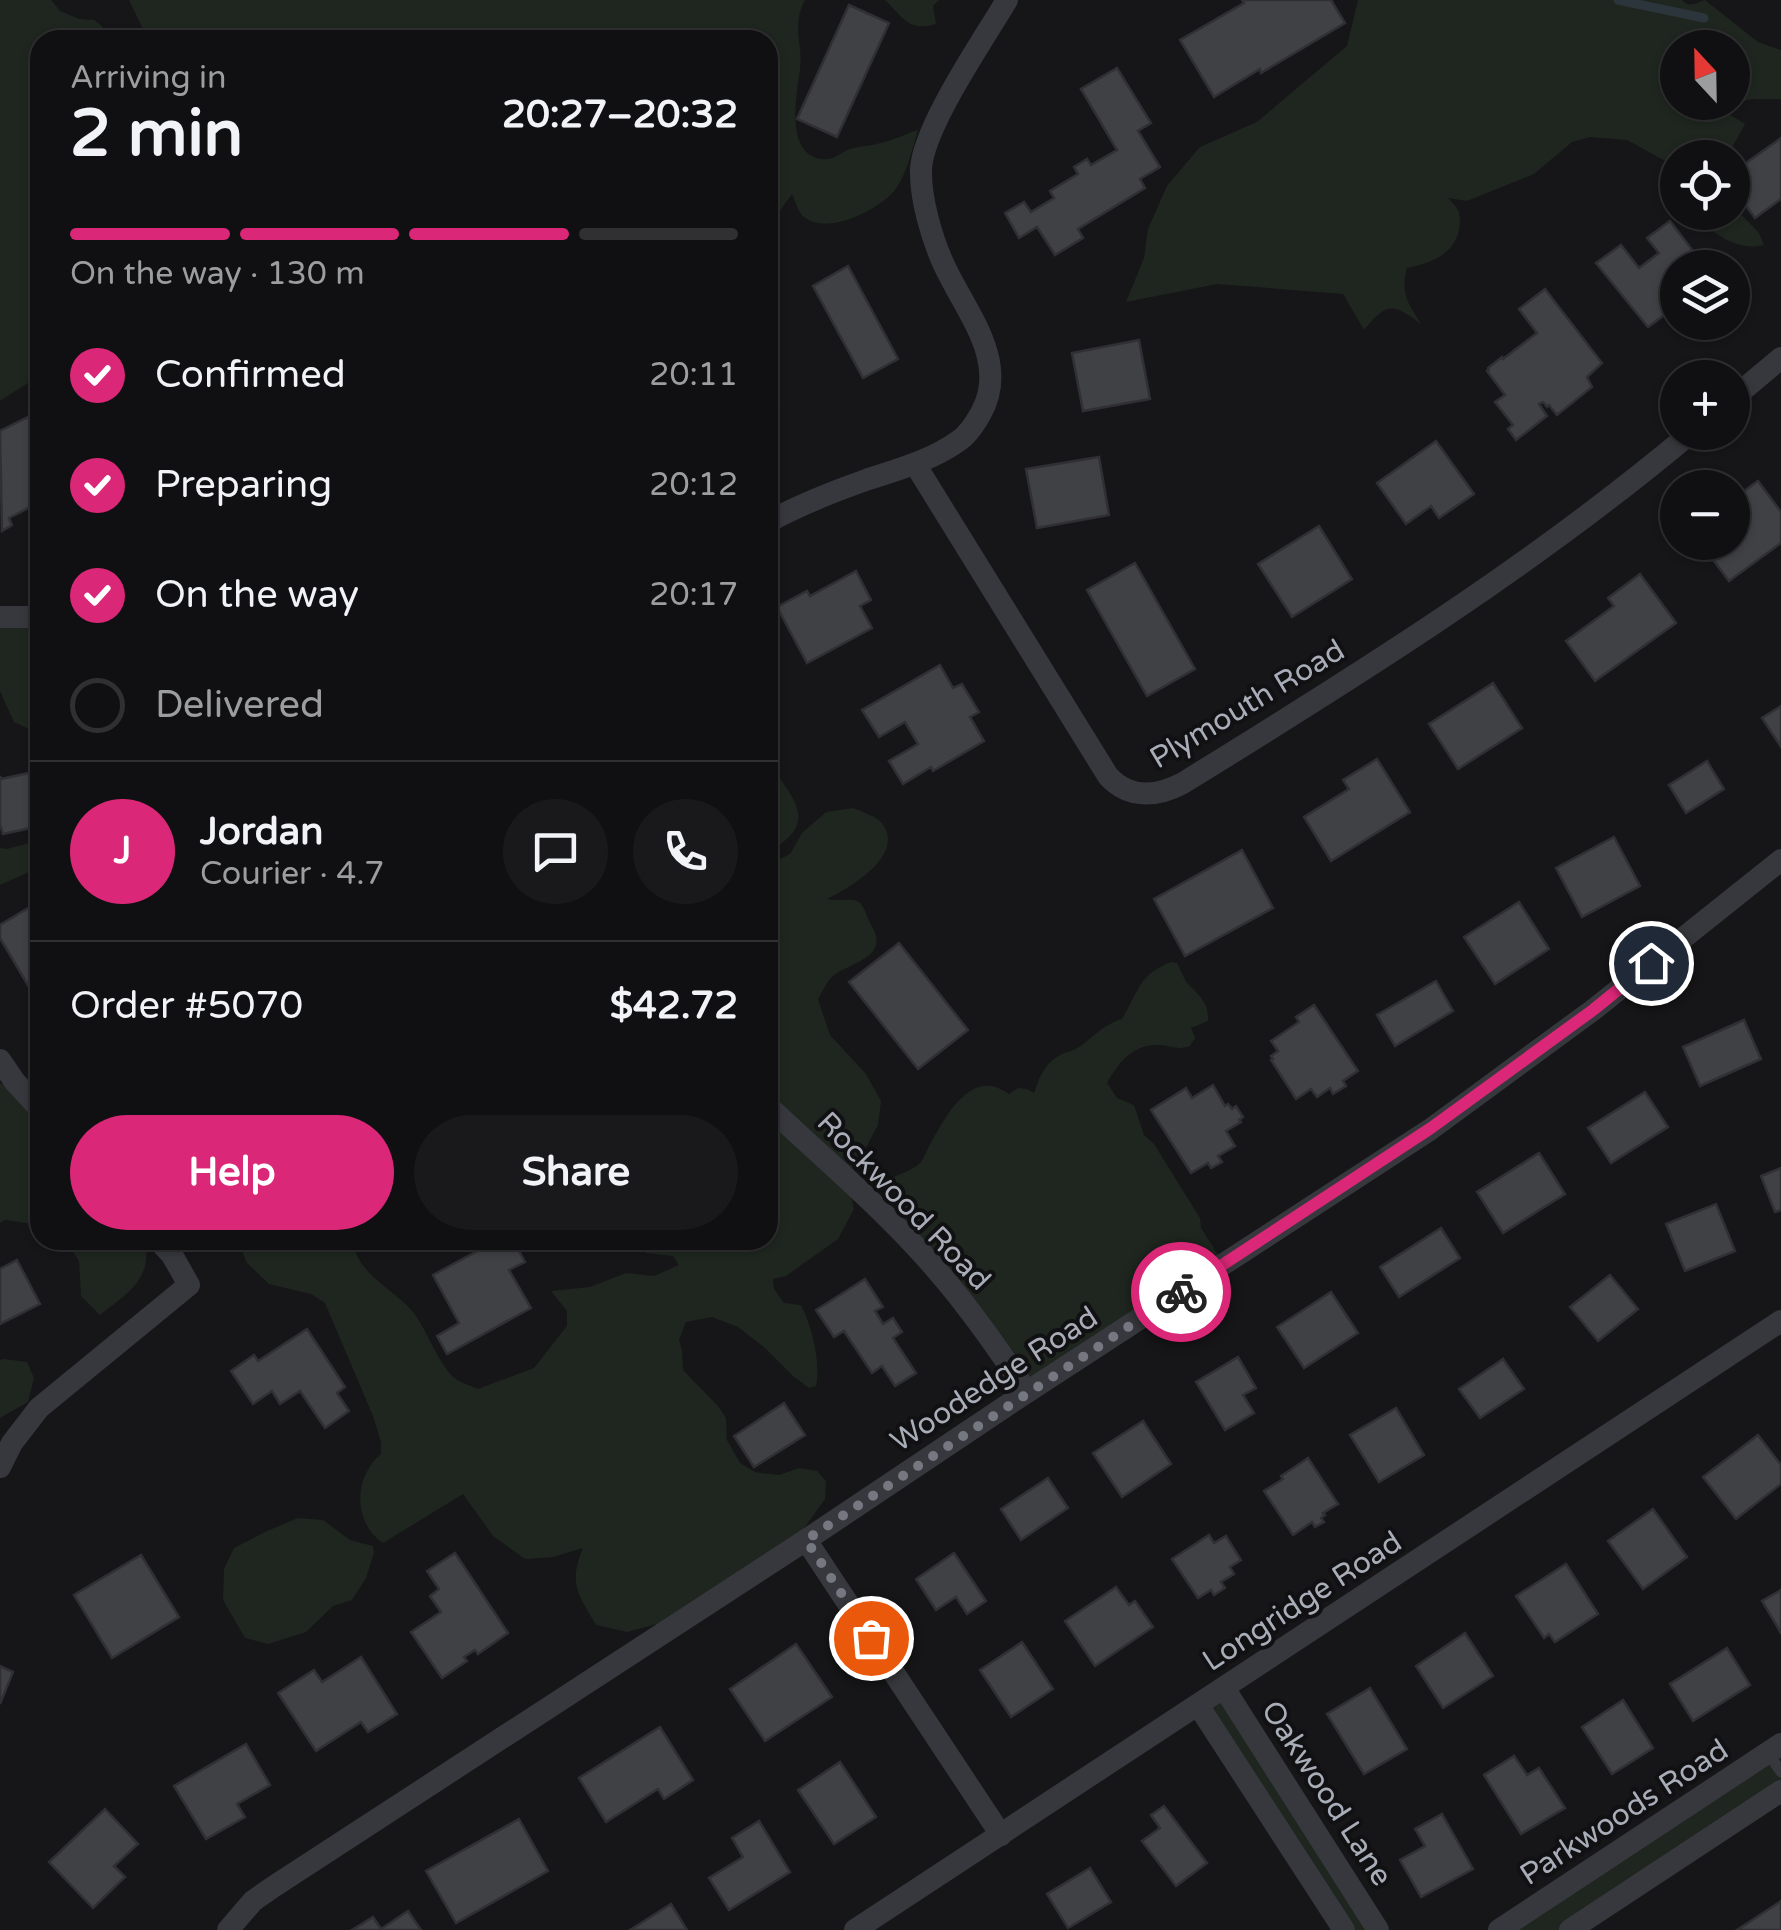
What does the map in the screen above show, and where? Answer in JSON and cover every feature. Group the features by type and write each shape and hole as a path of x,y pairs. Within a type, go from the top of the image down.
{"street":[{"path":"778,517 818,498 915,464 959,442 978,420 990,393 985,343 929,228 921,169 929,138 945,106 1007,0"},
{"path":"1750,384 1781,358"},
{"name":"Plymouth Road","path":"915,464 1108,776 1123,790 1146,794 1170,790 1183,783 1491,586 1670,450"},
{"path":"0,617 30,617"},
{"name":"Woodedge Road","path":"228,1930 253,1901 273,1887 1431,1128 1593,1010 1781,860"},
{"path":"1,1064 30,1097"},
{"name":"Rockwood Road","path":"778,1115 934,1266 984,1327 1028,1392"},
{"path":"0,1467 12,1443 39,1408 188,1284 167,1250"},
{"name":"Longridge Road","path":"855,1930 1781,1321"},
{"path":"806,1540 1001,1835"},
{"name":"Oakwood Lane","path":"1224,1688 1378,1930"},
{"name":"Oakwood Lane","path":"1198,1705 1344,1930"},
{"name":"Parkwoods Road","path":"1499,1930 1777,1756"},
{"path":"1570,1930 1781,1792"}],"shaded area":[{"path":"0,0 51,0 60,11 94,20 103,30 30,30 30,382 0,401"},
{"path":"129,0 805,0 799,19 801,59 796,107 797,134 802,146 809,154 829,159 850,149 918,130 899,184 887,198 851,219 824,224 802,215 792,194 778,213 778,30 144,30"},
{"path":"885,0 939,0 933,6 936,24 913,25"},
{"path":"1358,0 1682,0 1691,4 1705,0 1743,30 1660,30 1660,120 1738,120 1745,124 1736,140 1660,140 1660,158 1627,140 1590,137 1572,142 1534,174 1467,201 1448,198 1460,216 1455,242 1438,258 1407,268 1405,277 1406,298 1421,324 1404,312 1391,309 1379,314 1364,330 1343,294 1217,284 1126,302 1144,258 1148,229 1167,186 1200,147 1257,122 1347,46"},
{"path":"1750,36 1781,50 1781,99 1752,99"},
{"path":"1750,224 1764,245 1744,246 1713,230 1750,230"},
{"path":"0,617 30,617 30,729 14,722 0,691"},
{"path":"778,775 797,809 798,820 778,846"},
{"path":"853,808 873,816 888,835 887,847 872,869 827,899 859,902 877,943 869,955 834,975 818,999 830,1035 866,1074 881,1101 878,1125 848,1181 854,1209 838,1239 786,1276 773,1279 774,1289 784,1303 801,1305 805,1314 816,1356 816,1386 809,1388 793,1376 738,1327 712,1317 686,1322 679,1340 683,1370 726,1418 727,1440 740,1463 755,1472 779,1475 799,1468 817,1471 826,1481 825,1499 787,1552 691,1615 627,1632 596,1625 584,1605 576,1580 583,1548 553,1557 525,1559 493,1536 463,1494 383,1543 366,1524 360,1500 365,1475 381,1454 381,1442 325,1303 311,1294 269,1284 247,1263 241,1250 355,1250 368,1271 413,1312 450,1373 478,1389 534,1368 567,1326 567,1311 551,1291 590,1287 626,1273 654,1276 679,1265 673,1256 644,1250 778,1250 778,860 790,854 802,833 826,812"},
{"path":"30,843 30,872 0,885 0,848"},
{"path":"1171,962 1177,963 1187,983 1203,1001 1208,1021 1191,1028 1195,1038 1190,1046 1149,1046 1133,1052 1107,1083 1117,1098 1134,1105 1144,1135 1154,1144 1200,1218 1201,1228 1224,1264 1027,1392 884,1215 905,1200 894,1192 890,1179 920,1163 952,1108 972,1090 983,1086 1009,1094 1018,1088 1034,1093 1050,1062 1122,1019 1145,978"},
{"path":"0,1083 30,1085 30,1224 5,1220 0,1223"},
{"path":"72,1250 146,1250 145,1266 136,1284 100,1315 81,1296 79,1261"},
{"path":"0,1360 27,1362 34,1378 28,1402 0,1418"},
{"path":"298,1518 323,1520 350,1540 373,1546 366,1578 352,1600 333,1606 306,1632 268,1644 245,1638 223,1600 224,1569 234,1548"},
{"path":"1224,1688 1378,1930 1344,1930 1198,1705"},
{"path":"1781,1744 1781,1792 1570,1930 1499,1930"}],"building":[{"path":"1242,0 1331,0 1345,23 1214,97 1180,40 1244,3"},
{"path":"849,5 889,23 837,137 797,119"},
{"path":"1117,68 1151,123 1138,131 1160,167 1140,179 1145,188 1078,229 1083,238 1055,255 1037,227 1019,238 1005,213 1024,202 1031,212 1054,198 1050,191 1078,174 1074,167 1087,159 1091,165 1117,150 1081,89"},
{"path":"1781,138 1781,199 1755,218 1750,211 1750,160"},
{"path":"1660,228 1677,230 1692,250 1660,250 1660,318 1648,327 1596,263 1621,245 1639,268 1659,253 1647,238"},
{"path":"848,266 898,359 863,378 813,286"},
{"path":"1545,289 1602,363 1587,377 1592,387 1557,415 1549,405 1539,404 1547,416 1516,440 1508,429 1513,425 1495,402 1505,395 1487,371 1537,333 1519,309"},
{"path":"1139,340 1150,399 1083,411 1072,353"},
{"path":"28,417 30,421 30,507 9,518 12,525 2,531 0,431"},
{"path":"1436,441 1474,494 1439,518 1431,506 1406,524 1377,483"},
{"path":"1099,457 1109,515 1037,528 1026,469"},
{"path":"1758,481 1781,512 1781,543 1729,581 1713,560 1750,560 1750,487"},
{"path":"1319,526 1352,579 1292,617 1258,564"},
{"path":"1135,563 1195,669 1147,696 1087,590"},
{"path":"856,571 871,600 860,606 872,628 807,663 778,606 807,591 810,596"},
{"path":"1640,574 1676,623 1595,681 1566,641 1614,606 1608,598"},
{"path":"940,665 953,688 962,684 979,712 970,717 984,741 903,784 889,761 918,744 905,722 879,737 862,710"},
{"path":"1493,683 1522,728 1458,769 1429,724"},
{"path":"1781,706 1781,747 1762,718"},
{"path":"1377,759 1410,812 1331,861 1304,817 1349,789 1343,780"},
{"path":"1707,761 1724,789 1686,813 1669,785"},
{"path":"30,773 30,828 3,834 0,776 1,779"},
{"path":"1614,837 1640,886 1582,917 1556,868"},
{"path":"1242,850 1273,908 1185,956 1154,899"},
{"path":"1519,902 1549,949 1495,984 1464,937"},
{"path":"30,907 30,989 0,938 0,925"},
{"path":"899,943 968,1030 918,1069 849,982"},
{"path":"1436,981 1453,1011 1395,1046 1377,1015"},
{"path":"1314,1005 1358,1071 1333,1094 1330,1088 1317,1097 1311,1089 1296,1099 1271,1060 1278,1051 1271,1041 1299,1022 1296,1017"},
{"path":"1744,1020 1761,1059 1700,1086 1683,1047"},
{"path":"1213,1085 1225,1106 1236,1106 1243,1117 1226,1131 1235,1146 1218,1156 1222,1162 1211,1168 1208,1163 1191,1173 1151,1110 1186,1088 1192,1098"},
{"path":"1645,1092 1668,1127 1611,1163 1588,1128"},
{"path":"1539,1153 1565,1194 1503,1233 1477,1192"},
{"path":"1781,1168 1781,1210 1775,1212 1761,1176"},
{"path":"1716,1204 1735,1251 1685,1271 1666,1224"},
{"path":"1441,1228 1460,1258 1399,1297 1380,1267"},
{"path":"479,1250 518,1250 525,1262 509,1270 531,1308 447,1354 437,1336 459,1323 433,1275"},
{"path":"17,1260 40,1304 0,1324 0,1269"},
{"path":"1610,1275 1638,1309 1598,1341 1570,1307"},
{"path":"865,1279 883,1307 875,1311 883,1324 893,1318 902,1332 893,1338 916,1373 895,1386 882,1366 872,1373 844,1331 834,1337 816,1310"},
{"path":"1331,1292 1358,1333 1304,1368 1277,1327"},
{"path":"307,1329 345,1387 337,1393 349,1411 325,1428 300,1391 280,1404 272,1391 253,1404 231,1371 254,1355 258,1361"},
{"path":"1238,1357 1256,1388 1243,1395 1254,1413 1225,1430 1196,1382"},
{"path":"1503,1359 1524,1389 1480,1418 1459,1389"},
{"path":"784,1403 805,1435 754,1467 734,1436"},
{"path":"1396,1408 1424,1455 1379,1482 1350,1435"},
{"path":"1143,1421 1171,1464 1122,1497 1093,1453"},
{"path":"1758,1435 1781,1465 1781,1484 1736,1519 1703,1477"},
{"path":"1308,1458 1338,1504 1323,1513 1324,1522 1315,1527 1312,1522 1293,1535 1264,1491"},
{"path":"1048,1478 1068,1508 1021,1540 1001,1509"},
{"path":"1653,1509 1687,1557 1643,1589 1608,1541"},
{"path":"1209,1535 1214,1543 1226,1536 1241,1560 1230,1567 1234,1574 1221,1582 1225,1588 1198,1598 1172,1559"},
{"path":"455,1553 508,1633 478,1654 475,1650 464,1657 467,1661 442,1678 411,1632 441,1612 430,1596 439,1589 427,1571"},
{"path":"954,1553 986,1601 967,1614 956,1597 936,1610 916,1579"},
{"path":"141,1555 179,1617 112,1658 74,1595"},
{"path":"1566,1564 1598,1614 1555,1642 1549,1634 1544,1638 1516,1596"},
{"path":"1116,1587 1129,1605 1135,1601 1153,1627 1095,1666 1065,1621"},
{"path":"1781,1590 1781,1633 1762,1601"},
{"path":"1465,1633 1493,1676 1443,1708 1416,1666"},
{"path":"1022,1642 1053,1689 1011,1717 980,1670"},
{"path":"796,1644 832,1697 765,1741 730,1689"},
{"path":"1727,1648 1750,1685 1693,1721 1670,1684"},
{"path":"361,1657 397,1714 368,1732 361,1722 316,1751 278,1693 314,1670 322,1682"},
{"path":"0,1666 13,1672 0,1704"},
{"path":"1370,1688 1407,1749 1364,1774 1327,1714"},
{"path":"1623,1700 1653,1748 1612,1774 1582,1727"},
{"path":"660,1727 693,1780 664,1799 658,1789 606,1822 579,1778"},
{"path":"246,1744 270,1785 237,1804 245,1817 206,1839 174,1786"},
{"path":"1514,1756 1527,1775 1539,1768 1565,1808 1521,1834 1484,1775"},
{"path":"840,1762 876,1817 834,1844 798,1790"},
{"path":"1164,1806 1207,1863 1176,1886 1142,1841 1160,1828 1151,1815"},
{"path":"105,1809 138,1844 114,1866 125,1877 93,1908 49,1862"},
{"path":"1442,1814 1473,1869 1421,1897 1400,1860 1425,1846 1415,1829"},
{"path":"519,1819 548,1871 456,1923 426,1871"},
{"path":"759,1821 790,1872 729,1910 709,1878 743,1857 732,1838"},
{"path":"1090,1868 1111,1902 1068,1928 1047,1894"},
{"path":"1781,1901 1781,1930 1737,1930"},
{"path":"671,1904 687,1930 630,1930"},
{"path":"408,1911 421,1930 352,1930 373,1917 381,1929"}],"waterway":[{"path":"1618,0 1704,18"}],"way so far":[{"path":"871,1638 806,1540 1181,1292"}],"route":[{"path":"1181,1292 1431,1128 1651,963"}]}
